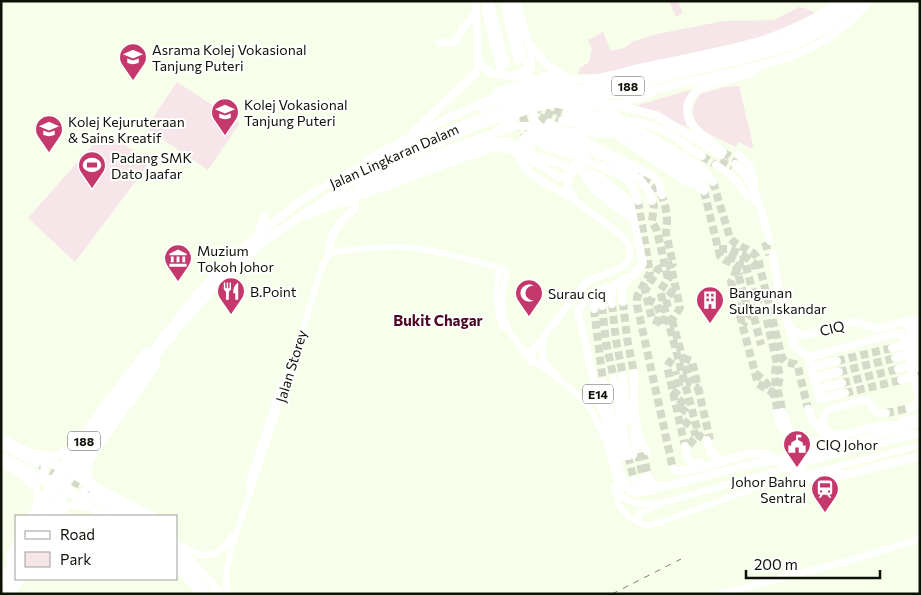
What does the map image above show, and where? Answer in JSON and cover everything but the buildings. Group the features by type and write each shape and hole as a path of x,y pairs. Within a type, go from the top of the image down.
{"highway":[{"path":"405,139 456,93 461,81 474,75 478,67 476,1"},
{"path":"486,1 487,16 503,65 490,1"},
{"path":"504,1 519,59 510,1"},
{"path":"491,134 516,117 527,88 532,53 517,1"},
{"path":"541,144 554,150 596,161 610,167 646,193 652,201 649,191 631,172 538,125 533,116 537,90 543,76 548,75 570,79 597,78 759,42 792,30 812,20 841,1"},
{"name":"Jalan Lingkaran Dalam","path":"778,47 818,26 852,1"},
{"name":"Jalan Lingkaran Dalam","path":"39,515 72,459 104,414 176,330 232,270 264,241 351,182 510,108 575,91 810,39 862,1"},
{"path":"537,90 566,87 603,94 626,93 657,89 763,66 799,54 822,43 840,30 869,1"},
{"path":"439,43 456,42 463,28 476,13"},
{"path":"530,45 549,66 570,79"},
{"path":"477,54 480,65 496,75 510,76 522,72 532,60"},
{"path":"756,200 746,194 732,176 722,156 695,128 687,116 690,98 699,90 752,73 763,66"},
{"path":"626,93 622,91 620,79 632,69"},
{"path":"510,76 527,88 608,109 619,116 626,121 639,130 700,167 713,182 711,175 703,165 654,133 638,128 610,128 583,126 564,117 588,120 642,123 658,127 702,156"},
{"path":"350,172 366,161 431,126 445,115 519,84 527,88 620,106 662,118 700,144 722,156"},
{"path":"431,126 449,122 513,98 527,88"},
{"path":"601,120 608,109 632,104 637,98 657,89"},
{"path":"537,90 593,114 609,130 685,181 697,185 704,191"},
{"path":"619,116 620,106"},
{"name":"Jalan Lingkaran Dalam","path":"49,515 80,462 141,372 200,292 257,236 304,198 350,172 476,123"},
{"path":"549,123 652,176 659,183 662,195"},
{"path":"335,199 392,170 491,134 526,126 553,134"},
{"path":"610,128 631,137 693,176 700,183 704,191"},
{"path":"569,196 526,170 519,159 518,148 522,139 538,132 632,134 642,138 696,172 701,178 704,191"},
{"path":"524,134 544,159"},
{"path":"569,196 559,184 528,162 526,156 528,146 541,139 604,158"},
{"path":"317,205 488,143 502,141 510,143 530,154 583,174 599,177 622,195 630,204 643,263 638,271 621,287 622,302"},
{"path":"298,218 498,147 512,151 558,177 566,177 572,172 575,164 582,162 607,169 628,179 635,185 638,201"},
{"path":"735,162 749,172 767,241"},
{"path":"583,174 596,191 624,214 632,217"},
{"path":"328,248 334,232 340,223 355,208 354,204 345,201"},
{"path":"257,236 265,215"},
{"path":"762,218 769,227 778,259 778,286"},
{"path":"771,255 794,345 808,357 820,399 845,393"},
{"name":"E14","path":"630,277 588,296 578,309 578,315 594,382 623,481 628,490 638,494 642,493"},
{"path":"612,304 611,296 616,284"},
{"path":"602,306 600,301 601,295 608,288"},
{"path":"33,515 45,492 60,477 65,459 104,404 177,314 200,292"},
{"path":"594,309 594,297 597,292"},
{"path":"914,407 918,404 919,399 914,376 915,366 908,326 913,320 920,342"},
{"name":"CIQ","path":"790,329 799,334 806,335 838,325 857,322 877,329 913,320"},
{"path":"1,456 43,481 73,475 82,470 145,382 171,342 176,330"},
{"name":"CIQ","path":"808,357 894,334 903,336 906,344"},
{"path":"892,348 906,344 915,366"},
{"path":"895,358 909,354"},
{"path":"811,367 837,361"},
{"path":"898,369 915,366"},
{"path":"814,378 839,372"},
{"name":"E14","path":"634,373 634,414 638,443 635,454"},
{"name":"E14","path":"624,376 624,394 638,443"},
{"path":"901,380 914,376"},
{"name":"E14","path":"614,379 627,446 635,454"},
{"name":"E14","path":"603,382 635,454"},
{"path":"817,388 842,383"},
{"path":"886,413 878,413 867,401 862,400 828,410 823,420 824,429 827,433 832,434 853,432 879,426 920,424"},
{"path":"809,411 814,423 822,432 829,436 869,431 904,416 920,413"},
{"path":"780,413 781,426 791,434 810,442 850,441 920,417"},
{"path":"641,478 633,489 642,493 760,462 776,461 822,451 885,433 900,432 920,435"},
{"path":"1,438 48,463 72,495 99,512"},
{"path":"709,440 714,452 719,457"},
{"path":"1,445 36,463"},
{"path":"687,446 689,460 694,464 748,449 759,448 778,454 804,473 822,476 920,455"},
{"path":"28,451 52,457 73,447"},
{"path":"18,472 42,475 44,472 45,464 28,451"},
{"path":"673,469 679,471 695,469 758,453 774,458 811,481 820,482 920,455"},
{"path":"90,458 88,473 90,489"},
{"path":"65,459 70,469 82,470"},
{"path":"1,464 18,472 38,490 32,515"},
{"path":"73,475 127,515"},
{"path":"60,477 151,515"},
{"path":"57,515 63,497 60,477"},
{"path":"641,478 656,483 659,489"},
{"path":"641,478 643,487 659,489"},
{"path":"84,503 82,495 84,490 90,489 137,515"},
{"path":"45,492 51,490 58,494 62,503"},
{"path":"58,515 72,505 82,506 106,515"},
{"path":"178,539 196,566"},
{"path":"178,546 221,594"},
{"path":"1,573 15,548"},
{"path":"178,556 208,594"},
{"path":"1,584 15,558"},
{"path":"178,568 201,594"},
{"path":"6,594 15,575"},
{"path":"12,594 19,580"}],"main road":[{"path":"529,358 545,332 586,282 619,269 629,260 631,253 629,244 622,236 569,191 567,186 572,172"},
{"path":"569,196 606,222"},
{"path":"304,323 322,267 330,253 399,247 412,248 504,269 503,312 510,332 529,358 586,408 592,417 602,442 619,505 627,514 644,526 652,526 755,488 920,445"},
{"name":"Jalan Storey","path":"185,547 194,553 205,555 213,554 227,546 275,400 304,323"},
{"name":"Jalan Storey","path":"228,594 226,578 232,547 304,323"},
{"path":"545,332 541,352 542,357 559,379"},
{"path":"529,358 559,379 585,402 606,442 618,490 621,495 628,500 640,504 669,501"},
{"path":"640,523 639,516 641,512 669,501 837,454 920,435"},
{"path":"619,505 625,506 628,500"},
{"path":"719,594 841,563 920,538"}],"green space":[{"path":"669,1 678,1 683,13 676,17"},
{"path":"799,7 815,13 766,36 599,74 578,74 580,68 589,62 592,49 588,40 603,32 611,51 624,48 634,41 657,34 724,21 774,20"},
{"path":"177,82 240,123 208,170 146,128"},
{"path":"739,86 753,145 752,149 738,142 736,147 714,137 701,128 693,116 693,108 700,94 724,87"},
{"path":"693,89 687,99 683,112 688,128 657,113 635,106"},
{"name":"Padang SMK Dato Jaafar","path":"109,136 151,161 75,262 28,218 98,139"}],"tunnel":[{"path":"519,105 530,131"},
{"path":"536,105 541,110 562,120"},
{"path":"543,105 567,115"},
{"path":"530,109 549,123"},
{"path":"514,111 524,134"},
{"path":"723,152 737,161"},
{"path":"702,156 716,165"},
{"path":"720,161 732,167"},
{"path":"632,173 647,180 658,190 662,196 666,212 666,233 673,264 658,269 645,291 652,319 663,324"},
{"path":"713,182 730,238 753,253 759,261 782,358 785,362 795,364 798,367 808,409"},
{"path":"704,191 720,256 736,267 749,313 743,325"},
{"path":"638,201 650,273 637,297 637,305 673,469"},
{"path":"652,201 654,206 652,221 657,231 668,279"},
{"path":"765,242 769,255"},
{"path":"719,249 729,249 743,255 754,296 763,300"},
{"path":"743,255 754,263 756,272"},
{"path":"728,256 739,261 743,274"},
{"path":"737,269 731,282 758,384 772,392"},
{"path":"672,271 680,308 672,320"},
{"path":"672,273 660,291 699,436 707,440"},
{"path":"668,307 666,300 675,287"},
{"path":"647,299 657,304 664,326"},
{"path":"623,302 627,338 634,373"},
{"path":"612,304 623,376"},
{"path":"751,305 761,345"},
{"path":"602,306 606,342 614,379"},
{"path":"764,308 780,376 777,391"},
{"path":"594,309 603,382"},
{"path":"672,320 690,384 698,388"},
{"path":"837,361 892,348"},
{"path":"683,358 692,361 710,440"},
{"path":"839,372 895,358"},
{"path":"672,359 667,366 685,446"},
{"path":"776,366 775,378 782,412"},
{"path":"918,368 920,376"},
{"path":"842,383 898,369"},
{"path":"673,396 680,387 675,371"},
{"path":"755,373 772,390 776,401 777,413"},
{"path":"845,393 901,380"},
{"path":"679,405 686,397"},
{"path":"681,413 688,404"},
{"path":"886,413 910,408"},
{"path":"684,426 691,417"},
{"path":"689,445 696,437 694,430"},
{"path":"643,452 648,476"},
{"path":"638,453 643,478"},
{"path":"628,456 634,480"},
{"path":"40,465 94,492"}],"railway":[{"path":"612,594 681,559"}],"place":[{"name":"Asrama Kolej Vokasional Tanjung Puteri","path":"133,81"},
{"name":"Kolej Vokasional Tanjung Puteri","path":"225,136"},
{"name":"Kolej Kejuruteraan & Sains Kreatif","path":"49,153"},
{"name":"Padang SMK Dato Jaafar","path":"92,189"},
{"name":"Muzium Tokoh Johor","path":"178,282"},
{"name":"B.Point","path":"231,315"},
{"name":"Surau ciq","path":"529,317"},
{"name":"Bangunan Sultan Iskandar","path":"710,324"},
{"name":"CIQ Johor","path":"797,468"},
{"name":"Johor Bahru Sentral","path":"825,513"}],"district":[{"name":"Bukit Chagar","path":"438,320"}]}
